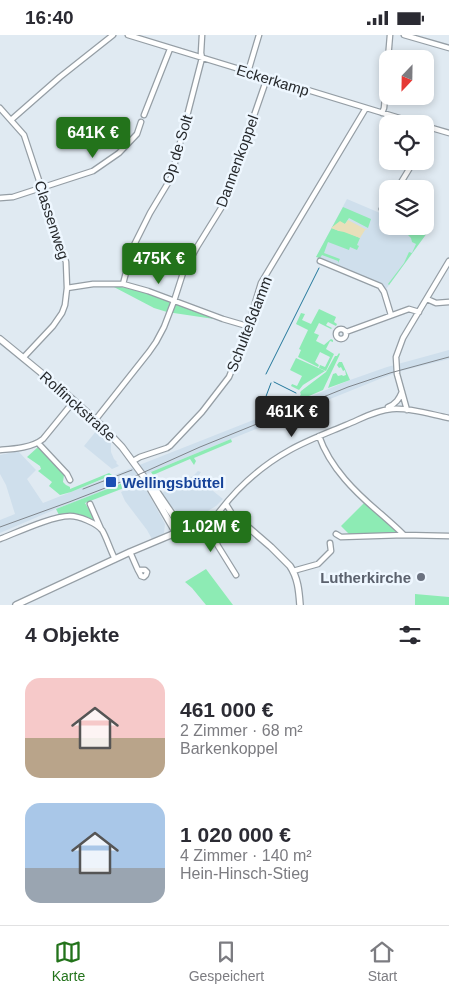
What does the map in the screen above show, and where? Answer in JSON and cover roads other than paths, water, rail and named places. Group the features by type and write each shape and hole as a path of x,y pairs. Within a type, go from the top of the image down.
{"main road":[{"name":"Rolfinckstraße","path":"0,339 96,419 115,438 147,481 176,533"},
{"name":"Rolfinckstraße","path":"147,481 153,486 183,530"},
{"path":"16,605 130,552 216,516 225,516 240,520 286,561 293,571 298,584 300,605"}],"street":[{"path":"11,120 60,77 113,35"},
{"name":"Eckerkamp","path":"128,35 389,115"},
{"name":"Op de Solt","path":"123,285 134,245 150,213 171,179 202,58 202,35"},
{"path":"248,72 259,35"},
{"path":"389,50 390,35"},
{"path":"404,35 449,48"},
{"path":"144,115 170,49"},
{"name":"Dannenkoppel","path":"96,419 156,342 164,327 196,247 223,205 266,78"},
{"path":"382,113 384,105"},
{"name":"Classenweg","path":"0,108 24,135 66,261 67,288 65,305 58,319 23,358"},
{"name":"Schulteßdamm","path":"133,461 139,457 167,448 202,412 229,377 243,342 261,283 366,108"},
{"path":"0,198 13,197 93,171 119,153 137,133 141,122"},
{"path":"434,129 449,133"},
{"path":"320,261 380,286 384,292 391,315"},
{"path":"407,410 397,374 396,357 403,338 449,261"},
{"path":"67,288 94,284 123,285 148,291 247,326"},
{"path":"427,299 436,303 449,302"},
{"path":"346,332 409,309 419,312"},
{"path":"216,516 254,476 274,460 319,436 393,405 399,399 402,392"},
{"path":"0,450 38,443 74,401"},
{"path":"382,410 395,408 449,418"},
{"path":"319,436 324,450 344,478 404,535"},
{"path":"38,443 67,474 70,480"},
{"path":"90,504 115,559"},
{"path":"226,504 234,517"},
{"path":"0,539 61,516 73,515 91,523 102,531"},
{"path":"206,520 218,546 236,575"},
{"path":"336,534 341,537 449,536"},
{"path":"293,571 318,564 331,551 330,543"},
{"path":"130,552 138,570"}],"waterway":[{"path":"266,374 319,268"},
{"path":"274,382 296,393"},
{"path":"265,399 271,383"}],"tram line":[{"path":"0,527 131,478 200,447 348,387 449,357"},
{"path":"83,489 132,470"}],"place":[{"name":"Wellingsbüttel","path":"111,482"},
{"name":"Lutherkirche","path":"421,577"}]}
